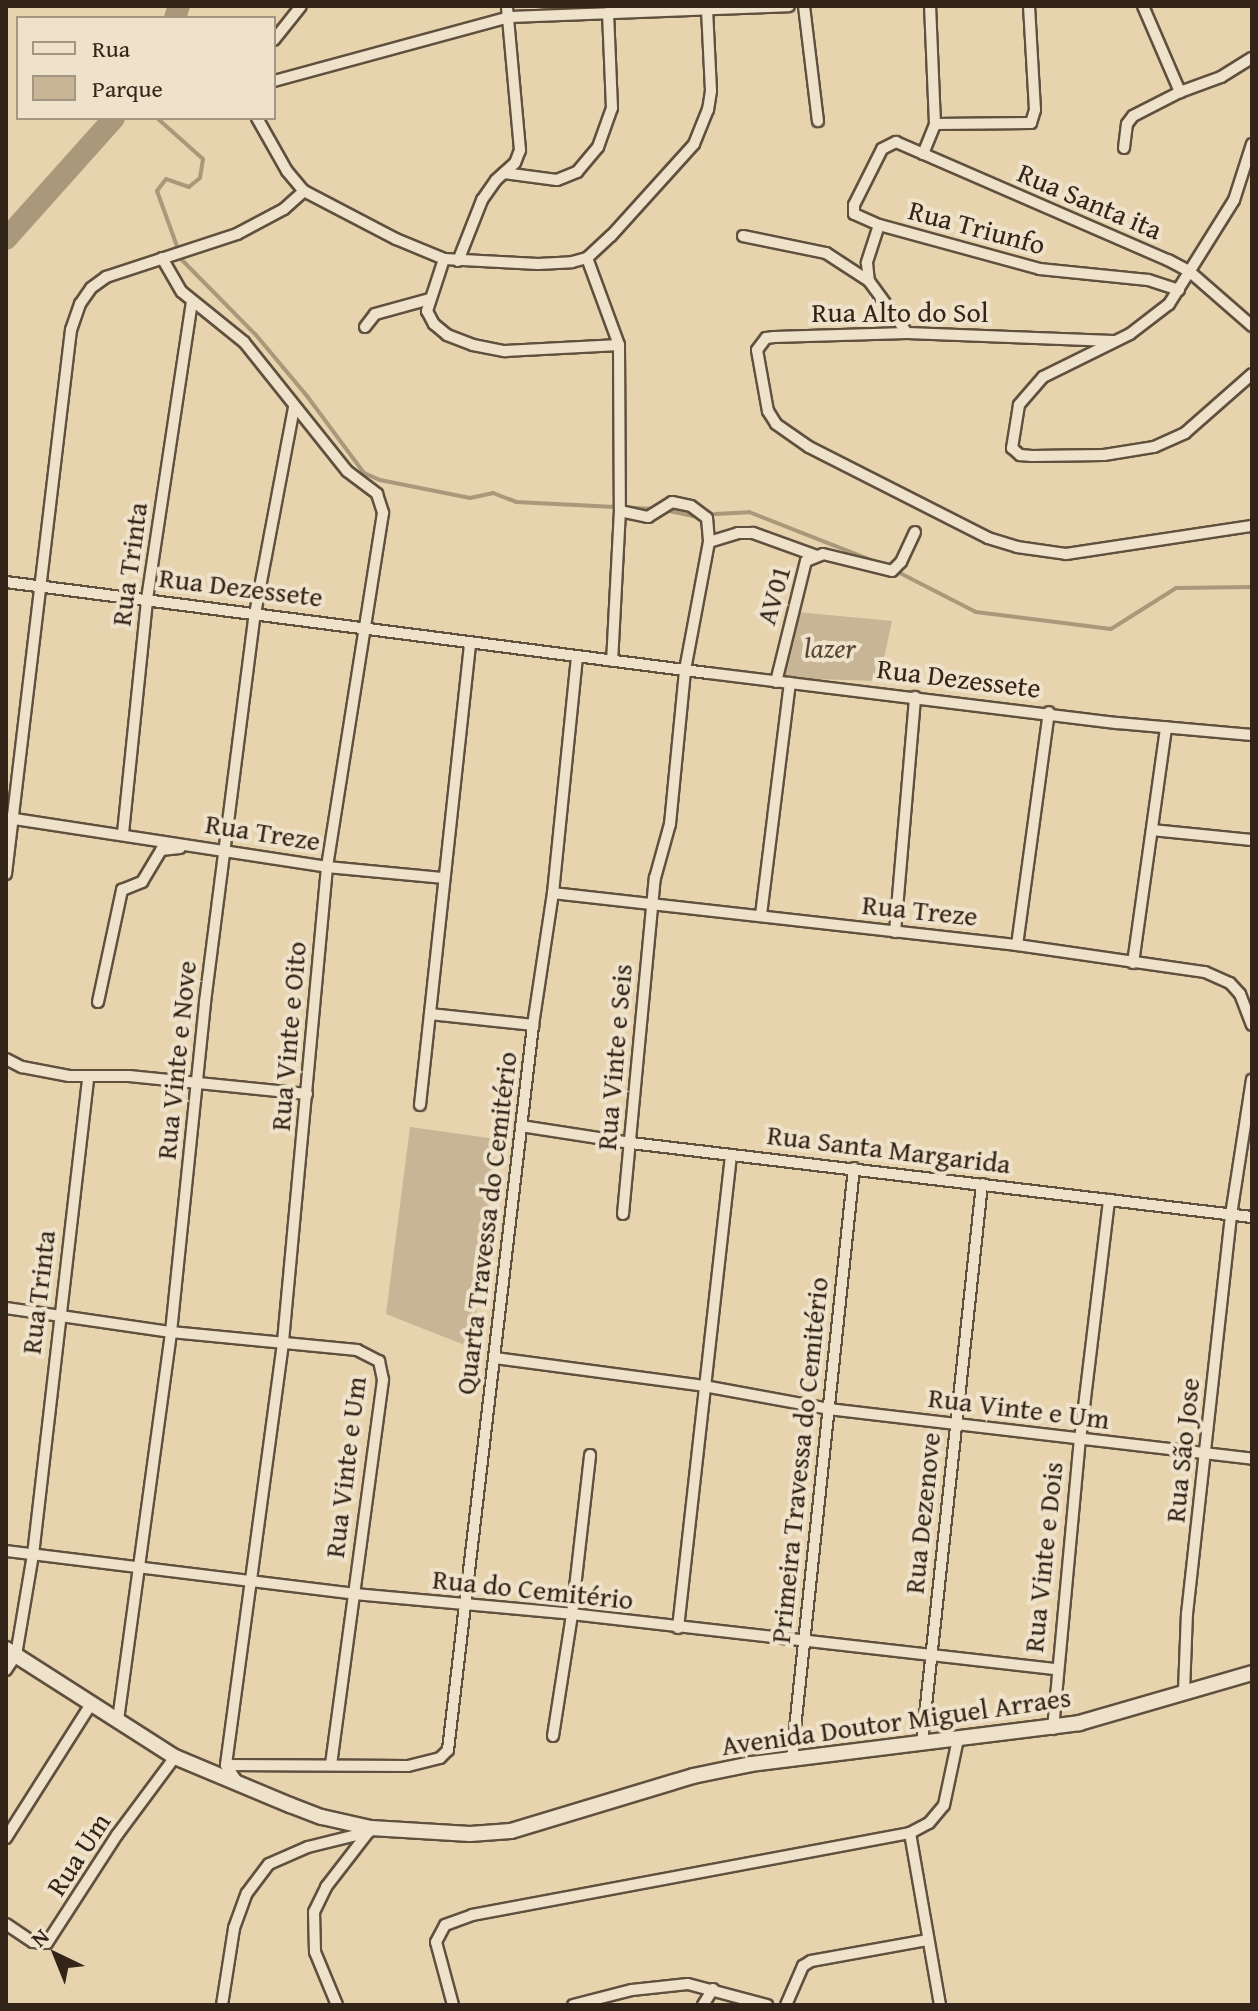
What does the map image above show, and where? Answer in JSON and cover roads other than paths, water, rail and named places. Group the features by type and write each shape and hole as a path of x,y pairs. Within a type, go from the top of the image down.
{"main road":[{"name":"Avenida Doutor Miguel Arraes","path":"11,1652 175,1757 322,1817 370,1830 470,1834 511,1831 693,1776 792,1757 1053,1729 1252,1673"}],"street":[{"path":"276,37 301,6"},
{"path":"276,80 508,11 608,13 789,6"},
{"path":"804,6 818,121"},
{"path":"923,154 935,124 930,6"},
{"path":"935,124 1031,123 1035,110 1029,6"},
{"path":"1143,6 1180,92"},
{"path":"258,120 287,171 304,191 396,239 444,259 458,261 538,264 587,258 694,144 708,110 711,91 711,9"},
{"path":"458,261 482,200 515,163 520,150 508,11"},
{"path":"504,173 557,180 577,172 598,147 612,108 608,13"},
{"path":"1124,148 1127,124 1133,116 1180,92 1221,77 1252,58"},
{"name":"Rua Santa ita","path":"896,142 1189,271 1252,326"},
{"name":"Rua Triunfo","path":"896,142 882,149 853,209 858,217 1054,273 1148,280 1179,290"},
{"path":"1252,144 1234,200 1179,290 1146,325 1043,377 1025,394 1016,416 1012,448 1020,455 1032,456 1104,455 1154,447 1185,433 1252,374"},
{"path":"6,874 9,818 41,586 71,330 80,304 91,288 106,277 260,224 304,191"},
{"path":"869,281 867,263 879,225"},
{"path":"743,236 826,253 869,281 907,333"},
{"path":"167,256 192,303 216,316 244,342 294,407"},
{"path":"587,258 619,345 620,511 612,661"},
{"path":"444,259 427,311 434,324 458,340 505,351 619,345"},
{"path":"365,327 375,314 430,299"},
{"name":"Rua Trinta","path":"123,833 147,599 192,303"},
{"name":"Rua Alto do Sol","path":"1113,341 907,333 766,338 757,350 768,411 776,424 809,447 988,538 1017,547 1066,554 1252,526"},
{"name":"Rua Vinte e Oito","path":"226,1765 283,1343 327,867 363,627 383,524 380,498 347,471 294,407"},
{"name":"Rua Vinte e Nove","path":"118,1720 171,1332 223,852 255,614 294,407"},
{"path":"620,511 648,517 672,502 699,509 707,518 709,542 738,533 753,533 814,555"},
{"name":"AV01","path":"776,682 801,571 814,555 895,569 915,532"},
{"name":"Rua Vinte e Seis","path":"623,1214 655,878 670,824 685,670 709,542"},
{"name":"Rua Dezessete","path":"6,582 776,682 1252,735"},
{"path":"420,1105 470,643"},
{"name":"Quarta Travessa do Cemitério","path":"331,1763 408,1766 440,1758 448,1750 533,1025 553,893 577,657"},
{"path":"761,915 790,683"},
{"path":"895,932 915,697"},
{"path":"1017,945 1049,712"},
{"path":"1133,963 1166,727"},
{"name":"Rua Treze","path":"9,818 123,833 327,867 444,878"},
{"path":"1152,830 1252,840"},
{"path":"98,1002 122,890 145,880 161,850 194,846"},
{"name":"Rua Treze","path":"553,893 1017,945 1219,977 1240,994 1252,1025"},
{"path":"430,1014 533,1025"},
{"path":"6,1059 22,1067 88,1078 129,1076 198,1086 307,1094"},
{"name":"Rua Trinta","path":"11,1652 33,1555 88,1078"},
{"path":"1231,1215 1252,1080"},
{"name":"Rua Santa Margarida","path":"521,1126 631,1143 1252,1217"},
{"path":"678,1628 731,1155"},
{"name":"Primeira Travessa do Cemitério","path":"792,1757 854,1168"},
{"name":"Rua Dezenove","path":"922,1743 982,1184"},
{"name":"Rua Vinte e Dois","path":"1053,1729 1056,1669 1080,1440 1109,1200"},
{"name":"Rua São Jose","path":"1184,1691 1187,1614 1231,1215"},
{"name":"Rua Vinte e Um","path":"6,1308 171,1332 357,1350 376,1358 383,1367 331,1763"},
{"name":"Rua Vinte e Um","path":"495,1358 704,1386 829,1409 1252,1459"},
{"path":"553,1736 572,1614 590,1455"},
{"name":"Rua do Cemitério","path":"6,1551 354,1594 572,1614 803,1643 1056,1669"},
{"path":"6,1670 11,1652"},
{"path":"6,1838 91,1704"},
{"path":"453,2005 436,1942 441,1929 457,1920 910,1833 929,1823 944,1805 958,1739"},
{"name":"Rua Um","path":"9,1925 33,1942 47,1943 117,1835 175,1757"},
{"path":"226,1765 331,1763"},
{"path":"226,1765 238,1783"},
{"path":"222,2005 234,1928 247,1893 269,1864 308,1847 370,1830"},
{"path":"337,2005 315,1952 314,1912 326,1887 370,1830"},
{"path":"910,1833 940,2005"},
{"path":"786,2005 800,1971 811,1961 928,1940"},
{"path":"573,2005 657,1986 688,1984 767,2005"},
{"path":"703,2005 713,1989"}],"waterway":[{"path":"176,16 179,6"},
{"path":"6,239 112,120"},
{"path":"159,120 203,159 200,178 189,187 166,179 157,191 182,260 256,335 307,396 364,473 380,480 470,498 493,493 516,502 656,509"},
{"path":"665,510 694,516"},
{"path":"715,514 749,512 886,566"},
{"path":"894,570 976,612 1111,629 1176,588 1252,587"}],"park label":[{"name":"lazer","path":"830,648"}]}
